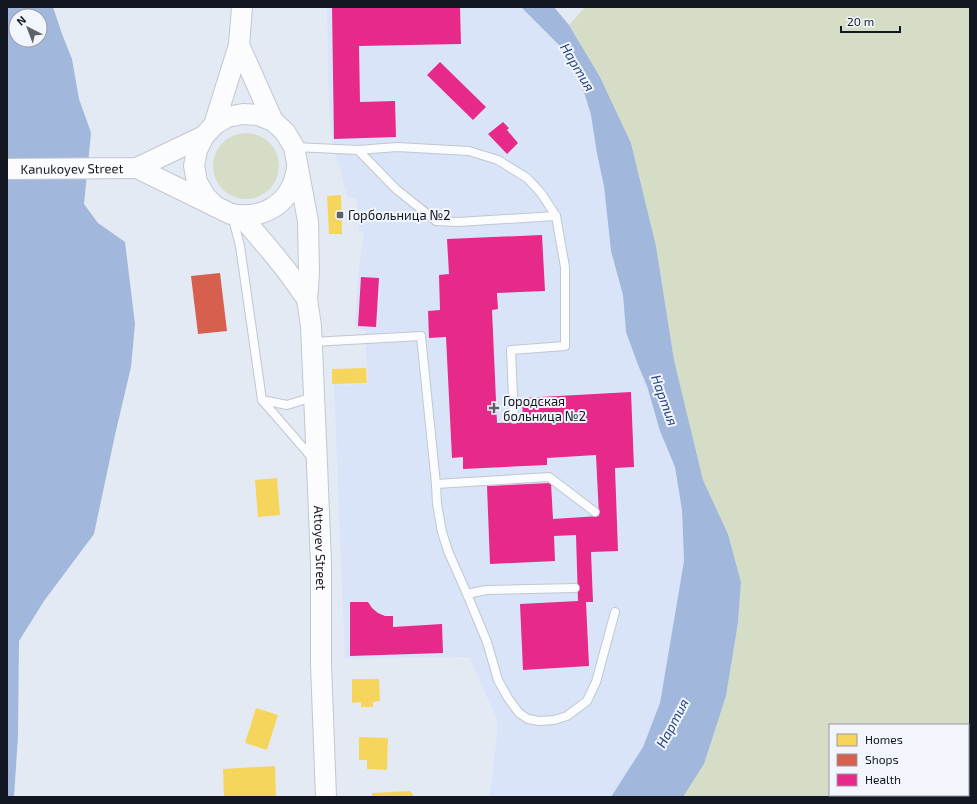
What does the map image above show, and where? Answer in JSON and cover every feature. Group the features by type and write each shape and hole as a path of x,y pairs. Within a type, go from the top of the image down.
{"street":[{"path":"242,7 239,45 209,130 197,150 194,166 197,182 205,196 229,212 283,266 307,299"},
{"path":"239,45 273,121"},
{"path":"137,168 209,130 227,117 243,114 258,115 273,121 285,132 295,156 308,222 309,270 307,299"},
{"path":"137,168 229,212 255,215 269,210 280,202 289,191 295,178 295,156"},
{"name":"Kanukoyev Street","path":"7,169 137,168"},
{"name":"Attoyev Street","path":"307,299 311,326 318,464 321,564 321,664 326,797"}],"lane":[{"path":"295,156 397,147 469,151 498,160 527,178 541,193 556,216 565,267 565,346 511,350 514,419"},
{"path":"358,150 396,189 436,221 458,222 556,216"},
{"path":"229,212 240,246 262,400 318,464"},
{"path":"312,342 422,336 437,504 442,532 448,552 487,642 498,680 508,698 519,713 528,719 539,721 554,720 567,716 587,701 596,682 615,612"},
{"path":"262,400 287,404 314,397"},
{"path":"436,484 550,477 595,512"},
{"path":"467,594 486,590 575,588"}],"shaded area":[{"name":"Городская больница №2","path":"327,7 521,7 560,46 584,92 591,115 604,186 611,251 623,295 626,332 647,386 660,431 675,467 682,510 684,561 660,703 643,747 611,797 489,797 497,735 497,720 469,657 345,659 334,385 368,384 366,331 355,327 358,276 364,232 359,233 357,199 347,196 332,140 329,106"}],"green space":[{"path":"585,7 970,7 970,797 683,797 704,764 726,696 738,623 741,582 728,534 703,480 674,360 656,246 631,143 600,77 569,25"},
{"path":"239,133 253,133 265,138 274,147 279,159 277,179 270,190 253,199 239,199 227,194 218,185 213,173 213,159 218,147 227,138"}],"water":[{"path":"7,7 53,7 72,59 79,99 91,133 84,204 98,223 125,242 135,324 131,367 94,534 44,601 19,641 18,736 14,797 7,797"},
{"name":"Нартия","path":"521,7 554,7 569,25 600,77 631,143 656,246 674,360 703,480 728,534 741,582 738,623 726,696 704,764 683,797 611,797 643,747 660,703 684,561 682,510 675,467 660,431 647,386 626,332 623,295 611,251 604,186 591,115 584,92 560,46"}],"building: Homes":[{"path":"341,195 342,234 329,234 327,196"},
{"path":"366,368 367,383 332,384 332,369"},
{"path":"277,478 280,515 258,517 255,480"},
{"path":"352,679 379,679 380,701 373,702 373,707 361,707 361,702 352,703"},
{"path":"256,708 278,715 267,750 245,743"},
{"path":"359,737 388,738 387,770 367,769 367,760 359,760"},
{"path":"275,766 276,797 224,797 223,769"},
{"path":"410,791 415,797 372,797 372,793"}],"building: Shops":[{"path":"220,273 227,331 198,334 191,276"}],"building: Health":[{"path":"332,7 460,7 461,44 359,46 360,102 395,101 396,137 334,139"},
{"path":"440,62 486,107 473,120 427,75"},
{"path":"503,122 509,128 507,130 518,143 507,154 488,134"},
{"path":"542,235 545,291 497,293 498,309 492,310 497,423 523,422 522,398 631,392 634,467 615,468 618,551 591,552 593,602 586,602 589,666 523,670 520,604 578,601 576,535 554,536 555,561 490,564 487,486 551,483 553,519 599,516 596,455 547,458 547,465 463,469 463,457 452,458 446,337 429,338 428,311 440,310 439,275 449,274 447,239"},
{"path":"361,277 379,278 376,327 358,326"},
{"path":"350,602 368,602 378,613 385,616 393,616 393,627 442,624 443,653 350,656"}],"place":[{"name":"Горбольница №2","path":"340,215"},
{"name":"Городская больница №2","path":"494,408"}]}
